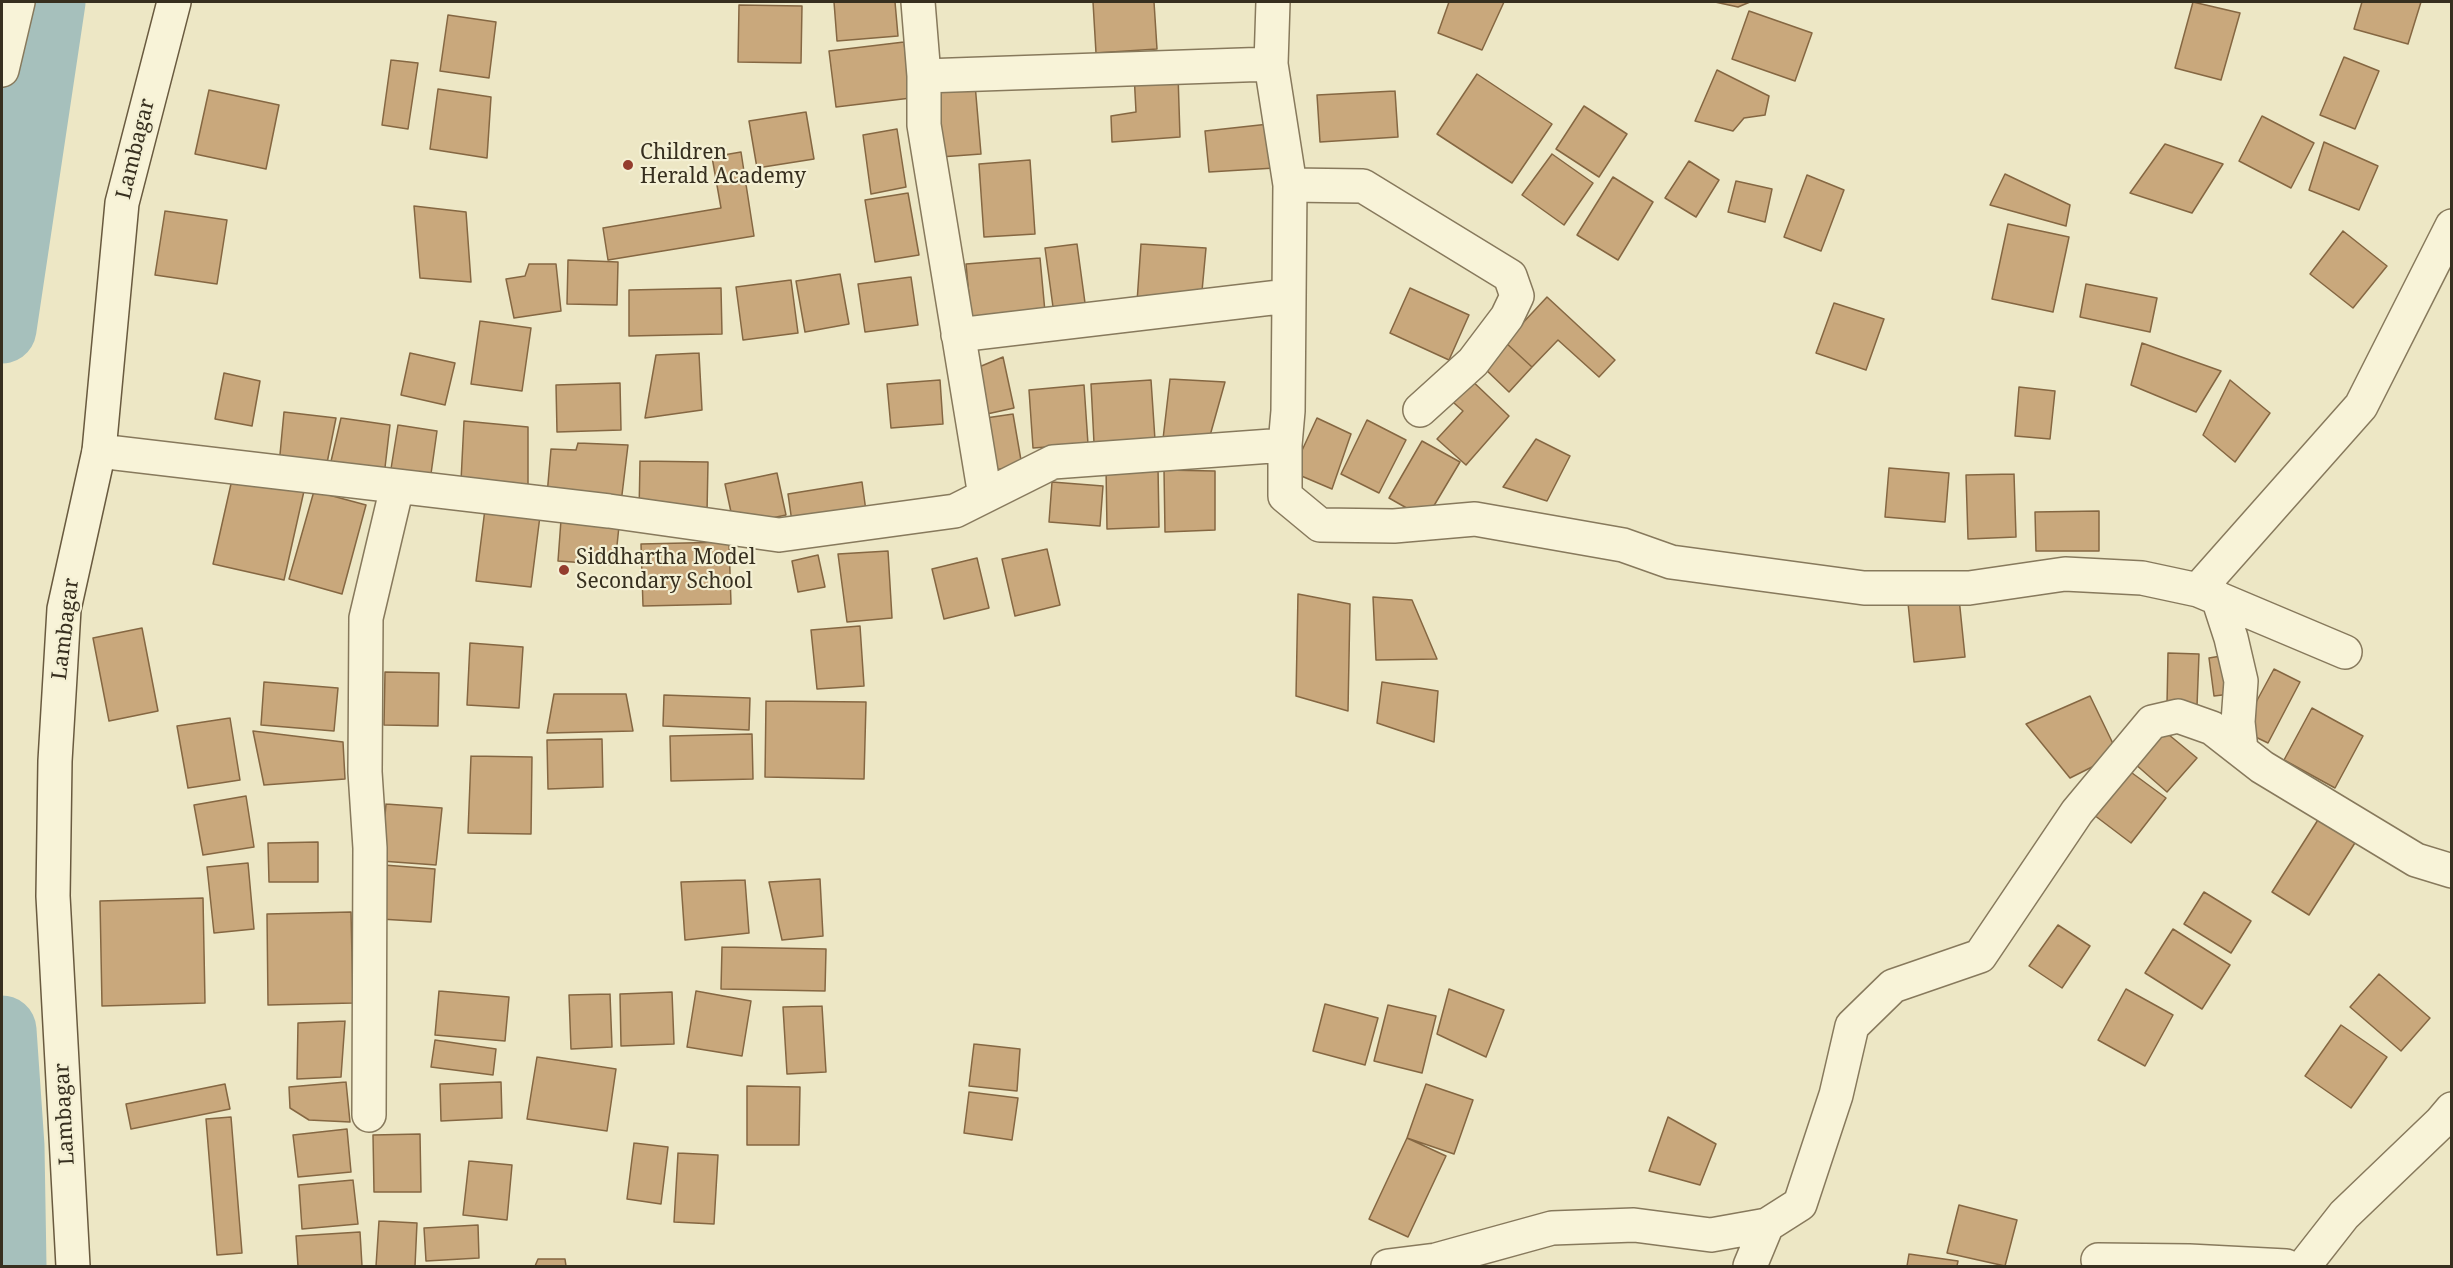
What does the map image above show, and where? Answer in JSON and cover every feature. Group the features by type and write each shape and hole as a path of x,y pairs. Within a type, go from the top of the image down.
{"street":[{"path":"2,70 18,2"},
{"name":"Lambagar","path":"73,1266 53,896 55,761 64,609 99,451 122,203 174,2"},
{"path":"918,2 924,76 924,125 984,496"},
{"path":"1273,2 1271,63 1290,185 1288,411 1284,445 1285,496 1320,525 1394,526 1474,519 1623,544 1671,562 1864,588 1969,588 2065,574 2142,578 2208,594 2345,652"},
{"path":"924,76 1271,63"},
{"path":"1290,185 1363,186 1510,276 1517,296 1507,317 1473,362 1420,410"},
{"path":"2208,594 2361,406 2451,226"},
{"path":"958,334 1288,296"},
{"path":"99,451 609,511 779,535 955,511 1053,462 1284,445"},
{"path":"369,1115 370,848 365,772 366,618 397,487"},
{"path":"2208,594 2241,681 2238,722 2241,750"},
{"path":"1388,1266 1436,1260 1552,1228 1634,1225 1711,1235 1767,1225 1800,1204 1836,1095 1852,1026 1893,986 1980,956 2077,812 2152,722 2178,716 2212,728 2262,767 2416,860 2451,871"},
{"path":"2304,1266 2344,1215 2441,1122 2451,1109"},
{"path":"1750,1266 1767,1225"},
{"path":"2098,1260 2189,1261 2286,1266"}],"building":[{"path":"834,2 895,2 898,36 837,41"},
{"path":"1093,2 1154,2 1157,49 1096,53"},
{"path":"1449,2 1504,2 1482,50 1438,33"},
{"path":"1715,2 1750,2 1738,7"},
{"path":"2193,2 2240,13 2221,80 2175,68"},
{"path":"2362,2 2421,2 2408,44 2354,29"},
{"path":"739,5 802,6 801,63 738,62"},
{"path":"1749,11 1812,33 1795,81 1732,59"},
{"path":"448,15 496,22 489,78 440,71"},
{"path":"904,42 911,98 836,107 829,51"},
{"path":"2344,57 2379,71 2355,129 2320,115"},
{"path":"391,60 418,63 408,129 382,125"},
{"path":"1717,70 1769,96 1765,115 1744,118 1733,131 1695,121"},
{"path":"1134,73 1178,74 1180,137 1112,142 1111,116 1136,112"},
{"path":"1477,74 1552,124 1512,183 1437,134"},
{"path":"975,84 981,154 940,157 934,88"},
{"path":"438,89 491,97 487,158 430,149"},
{"path":"209,90 279,105 266,169 195,154"},
{"path":"1395,91 1398,137 1320,142 1317,95"},
{"path":"1584,106 1627,134 1599,177 1556,149"},
{"path":"806,112 814,159 757,168 749,121"},
{"path":"2262,116 2314,143 2291,188 2239,161"},
{"path":"1278,123 1275,168 1209,172 1205,131"},
{"path":"897,129 906,187 871,194 863,135"},
{"path":"2324,142 2378,166 2359,210 2309,190"},
{"path":"2165,144 2223,164 2192,213 2130,193"},
{"path":"741,152 754,236 608,260 603,228 721,208 712,157"},
{"path":"1552,154 1593,183 1564,225 1522,195"},
{"path":"1030,160 1035,234 984,237 979,164"},
{"path":"1689,161 1719,180 1696,217 1665,198"},
{"path":"2005,174 2070,205 2066,226 1990,205"},
{"path":"1807,175 1844,190 1821,251 1784,237"},
{"path":"1613,177 1653,202 1618,260 1577,235"},
{"path":"1736,181 1772,189 1765,222 1728,212"},
{"path":"908,193 919,255 875,262 865,200"},
{"path":"414,206 466,212 471,282 420,278"},
{"path":"165,211 227,220 217,284 155,275"},
{"path":"2008,224 2069,237 2053,312 1992,299"},
{"path":"2343,231 2387,266 2353,308 2310,274"},
{"path":"1077,244 1085,303 1053,307 1045,248"},
{"path":"1141,244 1206,248 1202,291 1137,302"},
{"path":"1040,258 1045,312 971,318 966,264"},
{"path":"568,260 618,262 617,305 567,304"},
{"path":"529,264 556,264 561,311 514,318 506,279 525,276"},
{"path":"840,274 849,324 805,332 796,281"},
{"path":"911,277 918,325 865,332 858,284"},
{"path":"791,280 798,333 743,340 736,287"},
{"path":"2086,284 2157,298 2150,332 2080,317"},
{"path":"721,288 722,334 629,336 629,290"},
{"path":"1410,288 1469,315 1449,360 1390,333"},
{"path":"1547,297 1615,360 1599,377 1558,340 1532,367 1505,342"},
{"path":"1834,303 1884,319 1866,370 1816,353"},
{"path":"480,321 531,328 522,391 471,384"},
{"path":"1505,342 1532,367 1509,392 1482,366"},
{"path":"2142,343 2221,371 2196,412 2131,385"},
{"path":"410,353 455,363 445,405 401,395"},
{"path":"699,353 702,410 645,418 656,355"},
{"path":"1003,357 1014,408 978,416 967,372"},
{"path":"224,373 260,381 252,426 215,419"},
{"path":"1467,376 1509,416 1466,465 1437,439 1463,411 1445,395"},
{"path":"1170,379 1225,382 1206,450 1163,439"},
{"path":"940,380 943,424 891,428 887,384"},
{"path":"1151,380 1155,440 1094,443 1091,384"},
{"path":"2230,380 2270,413 2235,462 2203,435"},
{"path":"620,383 621,430 557,432 556,385"},
{"path":"1084,385 1088,444 1033,448 1029,390"},
{"path":"2019,387 2055,391 2050,439 2015,436"},
{"path":"284,412 336,418 325,473 279,465"},
{"path":"1013,414 1022,466 987,471 979,419"},
{"path":"341,418 390,425 384,476 329,470"},
{"path":"1317,418 1351,434 1332,489 1292,472"},
{"path":"1367,420 1406,440 1379,493 1341,474"},
{"path":"464,421 528,427 528,487 461,481"},
{"path":"398,425 437,431 430,481 390,475"},
{"path":"1536,439 1570,456 1547,501 1503,487"},
{"path":"1422,441 1460,462 1426,519 1389,498"},
{"path":"578,443 628,445 621,503 547,495 551,449 576,450"},
{"path":"640,461 708,462 707,513 639,513"},
{"path":"1158,467 1159,527 1107,529 1106,468"},
{"path":"1889,468 1949,473 1945,522 1885,517"},
{"path":"1164,470 1215,471 1215,530 1165,532"},
{"path":"777,473 786,515 734,526 725,484"},
{"path":"2014,474 2016,537 1968,539 1966,475"},
{"path":"233,475 304,491 284,580 213,564"},
{"path":"862,482 866,511 792,522 788,494"},
{"path":"1052,482 1103,486 1100,526 1049,522"},
{"path":"314,491 366,505 342,594 289,579"},
{"path":"485,509 540,516 531,587 476,581"},
{"path":"2099,511 2099,551 2036,551 2035,512"},
{"path":"561,520 619,526 615,565 558,561"},
{"path":"729,542 731,604 643,606 641,544"},
{"path":"1047,549 1060,605 1015,616 1002,559"},
{"path":"888,551 892,618 847,622 838,554"},
{"path":"818,555 825,587 798,592 792,561"},
{"path":"977,558 989,608 944,619 932,569"},
{"path":"1298,594 1350,604 1348,711 1296,696"},
{"path":"1373,597 1412,600 1437,659 1376,660"},
{"path":"1959,598 1965,657 1914,662 1908,603"},
{"path":"860,626 864,686 817,689 811,630"},
{"path":"142,628 158,711 109,721 93,638"},
{"path":"470,643 523,647 519,708 467,705"},
{"path":"2168,653 2199,654 2197,706 2167,704"},
{"path":"2233,654 2239,693 2214,696 2209,658"},
{"path":"2274,669 2300,682 2268,743 2241,730"},
{"path":"385,672 439,673 438,726 384,725"},
{"path":"264,682 338,688 334,731 261,725"},
{"path":"1382,682 1438,691 1434,742 1377,723"},
{"path":"554,694 626,694 633,731 547,733"},
{"path":"664,695 750,698 749,730 663,726"},
{"path":"2090,696 2118,754 2070,778 2026,724"},
{"path":"766,701 866,702 864,779 765,777"},
{"path":"2312,708 2363,736 2335,788 2284,760"},
{"path":"230,718 240,780 188,788 177,726"},
{"path":"2163,730 2197,758 2167,792 2134,763"},
{"path":"253,731 343,742 345,779 264,785"},
{"path":"752,734 753,779 671,781 670,736"},
{"path":"602,739 603,787 548,789 547,740"},
{"path":"471,756 532,757 531,834 468,833"},
{"path":"2128,770 2166,798 2131,843 2094,815"},
{"path":"246,796 254,847 203,855 194,805"},
{"path":"386,804 442,808 436,865 381,861"},
{"path":"2323,812 2360,835 2309,915 2272,892"},
{"path":"318,842 318,882 269,882 268,843"},
{"path":"248,863 254,929 214,933 207,867"},
{"path":"384,865 435,869 431,922 380,919"},
{"path":"820,879 823,936 782,940 769,882"},
{"path":"745,880 749,933 685,940 681,882"},
{"path":"2204,892 2251,921 2231,953 2184,924"},
{"path":"203,898 205,1003 102,1006 100,901"},
{"path":"351,912 353,1003 268,1005 267,914"},
{"path":"2058,925 2090,946 2062,988 2029,966"},
{"path":"2173,929 2230,965 2202,1009 2145,973"},
{"path":"722,947 826,949 825,991 721,989"},
{"path":"2379,974 2430,1018 2401,1051 2350,1007"},
{"path":"1449,989 1504,1010 1486,1057 1437,1034"},
{"path":"2126,989 2173,1015 2145,1066 2098,1040"},
{"path":"439,991 509,997 505,1041 435,1035"},
{"path":"696,991 751,1001 742,1056 687,1047"},
{"path":"672,992 674,1044 621,1046 620,994"},
{"path":"610,994 612,1047 571,1049 569,995"},
{"path":"1325,1004 1378,1018 1365,1065 1313,1051"},
{"path":"1388,1005 1436,1016 1422,1073 1374,1061"},
{"path":"822,1006 826,1072 787,1074 783,1007"},
{"path":"345,1021 341,1077 297,1079 298,1023"},
{"path":"2341,1025 2387,1057 2351,1108 2305,1076"},
{"path":"435,1040 496,1049 493,1075 431,1067"},
{"path":"974,1044 1020,1049 1017,1091 969,1086"},
{"path":"537,1057 616,1069 607,1131 527,1119"},
{"path":"346,1082 350,1122 309,1120 290,1108 289,1087"},
{"path":"501,1082 502,1118 441,1121 440,1084"},
{"path":"225,1084 230,1109 131,1129 126,1104"},
{"path":"1426,1084 1473,1100 1454,1154 1407,1138"},
{"path":"747,1086 800,1087 799,1145 747,1145"},
{"path":"969,1092 1018,1098 1012,1140 964,1133"},
{"path":"231,1117 242,1253 217,1255 206,1119"},
{"path":"1668,1117 1716,1144 1700,1185 1649,1171"},
{"path":"347,1129 351,1172 298,1177 293,1135"},
{"path":"420,1134 421,1192 374,1192 373,1135"},
{"path":"1407,1138 1446,1156 1408,1237 1369,1219"},
{"path":"634,1143 668,1147 661,1204 627,1199"},
{"path":"678,1153 718,1155 714,1224 674,1222"},
{"path":"469,1161 512,1165 507,1220 463,1215"},
{"path":"353,1180 358,1224 302,1229 299,1185"},
{"path":"1959,1205 2017,1220 2005,1266 1947,1253"},
{"path":"379,1221 417,1223 415,1266 376,1266"},
{"path":"478,1225 479,1258 426,1261 424,1228"},
{"path":"360,1232 362,1266 298,1266 296,1236"},
{"path":"1909,1254 1958,1261 1957,1266 1907,1266"},
{"path":"538,1259 565,1259 566,1266 535,1266"}],"waterway":[{"path":"2,329 51,2"},
{"path":"2,1030 10,1146 12,1266"},
{"path":"2,1141 10,1146"}],"place":[{"name":"Children Herald Academy","path":"628,165"},
{"name":"Siddhartha Model Secondary School","path":"564,570"}]}
